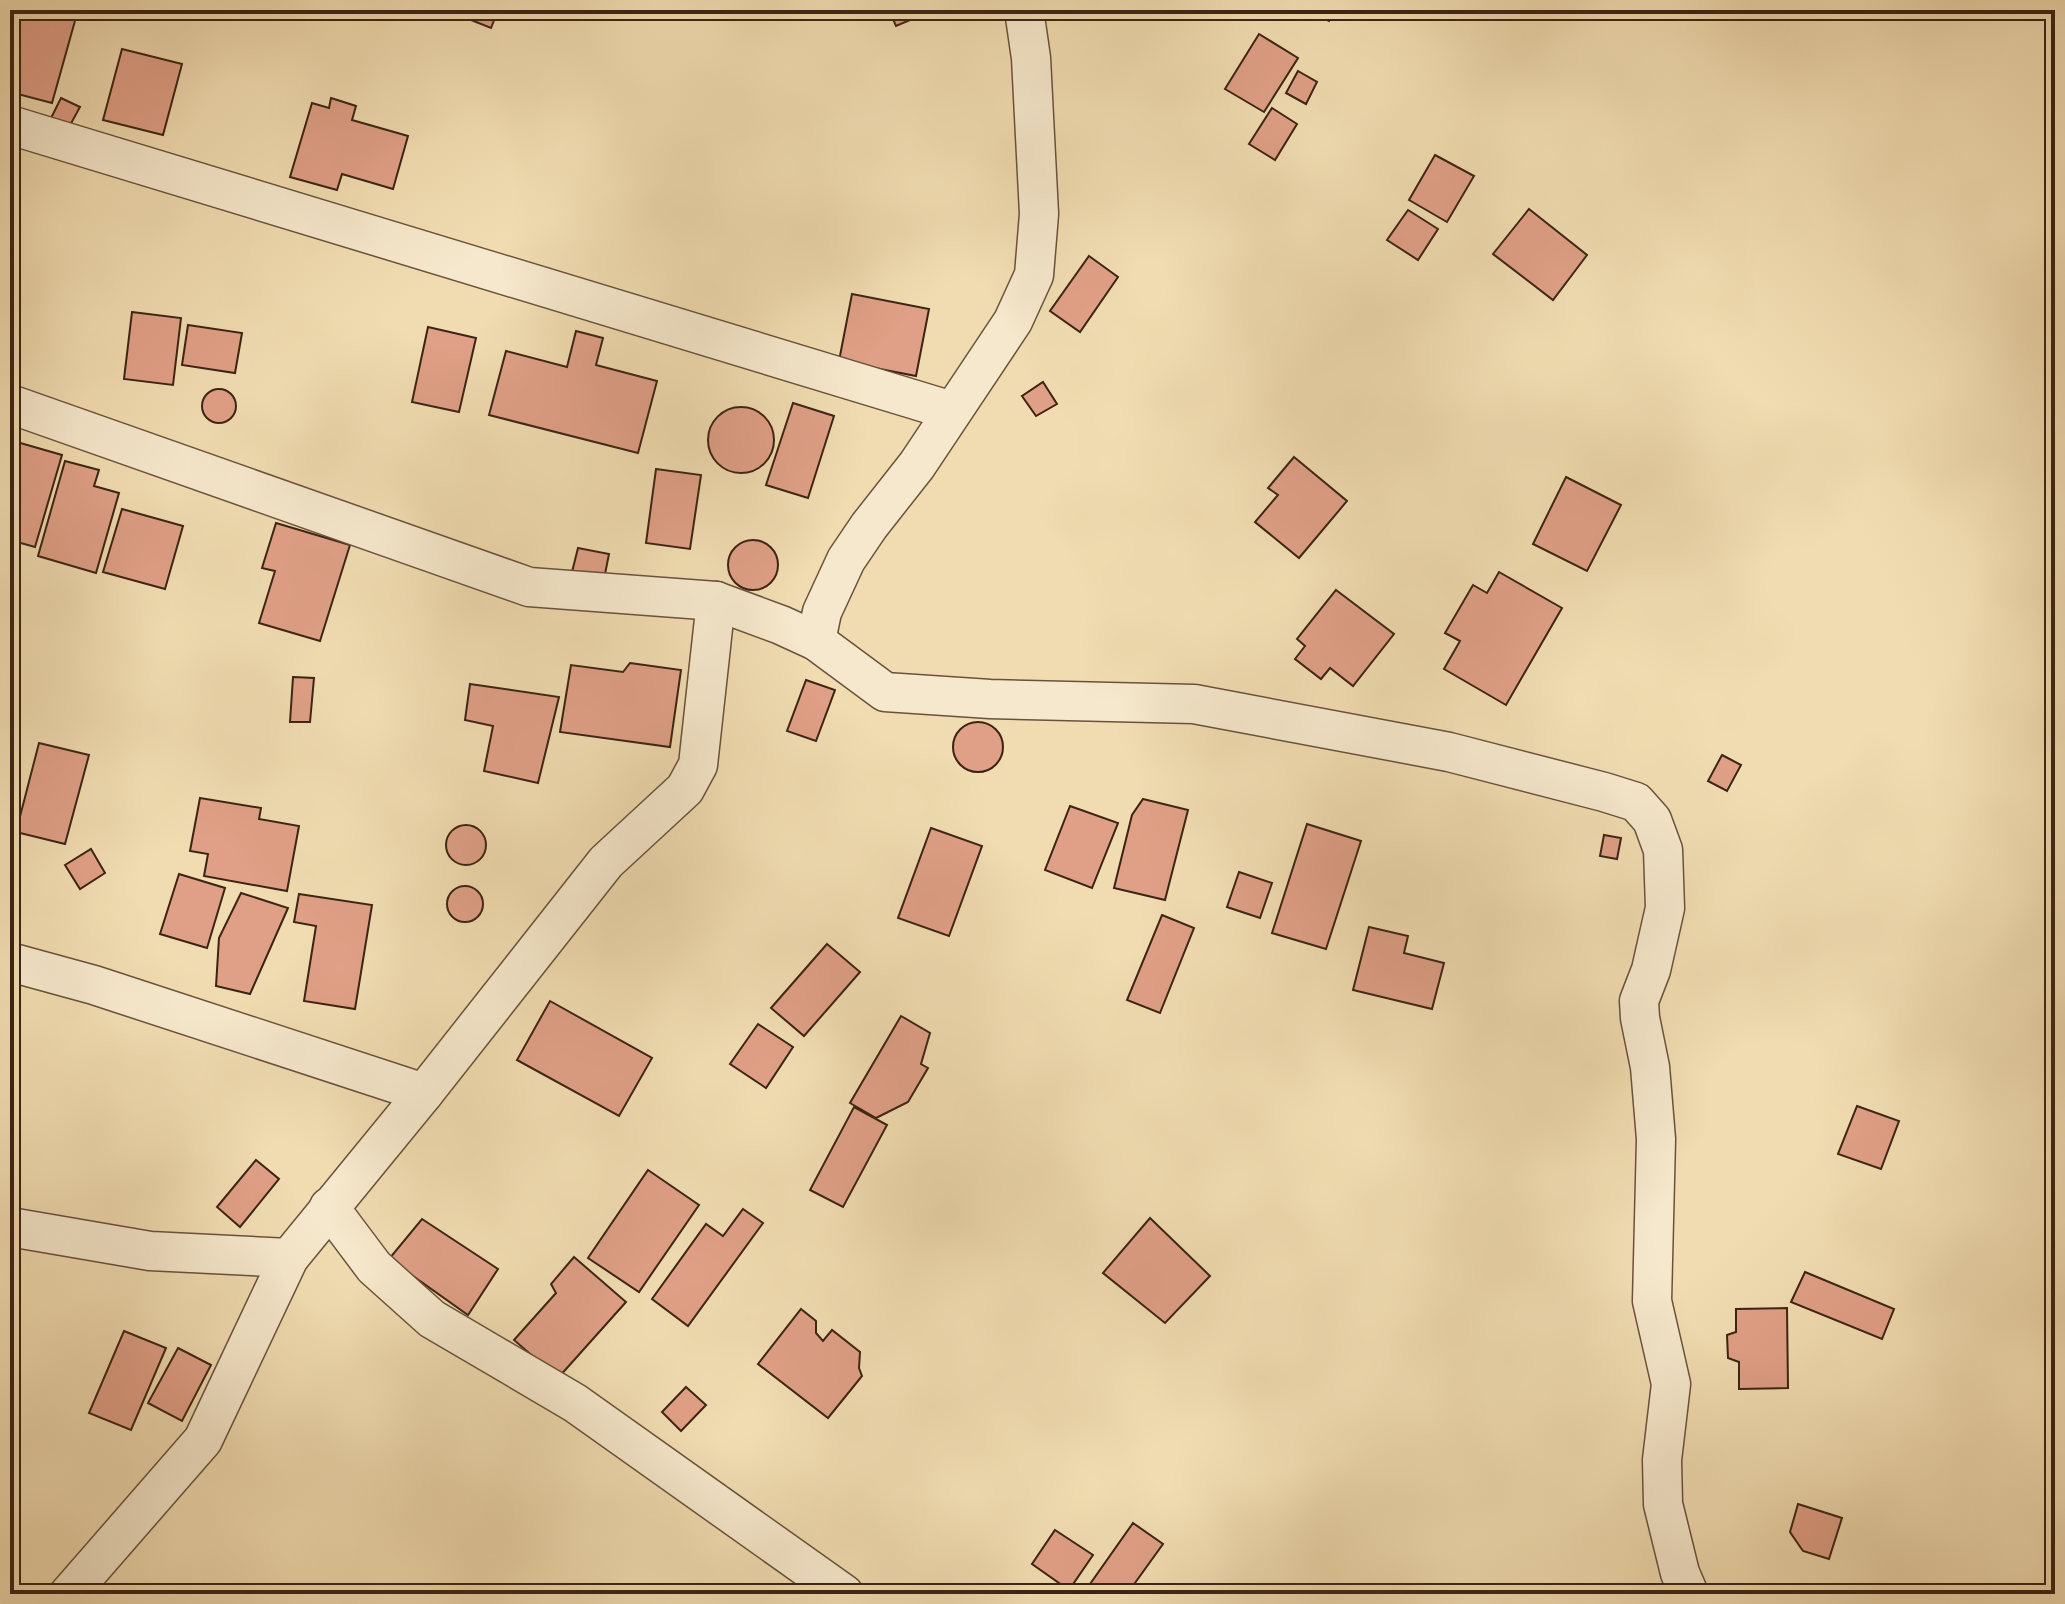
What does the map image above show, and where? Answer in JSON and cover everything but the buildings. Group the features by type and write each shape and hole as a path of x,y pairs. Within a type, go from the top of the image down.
{"street":[{"path":"816,641 822,612 846,560 917,465 1013,321 1034,275 1039,214 1031,58 1024,10"},
{"path":"10,125 952,411"},
{"path":"10,404 529,587 716,601 816,641 885,692 990,699 1194,704 1449,752 1636,802 1652,820 1663,850 1665,908 1639,1009 1650,1067 1656,1139 1652,1301 1671,1384 1662,1460 1663,1504 1680,1573 1689,1594"},
{"path":"69,1594 203,1440 289,1258 606,862 685,789 698,765 716,601"},
{"path":"10,962 94,985 424,1093"},
{"path":"329,1207 374,1267 432,1319 575,1403 844,1594"},
{"path":"10,1227 150,1251 289,1258"}]}
